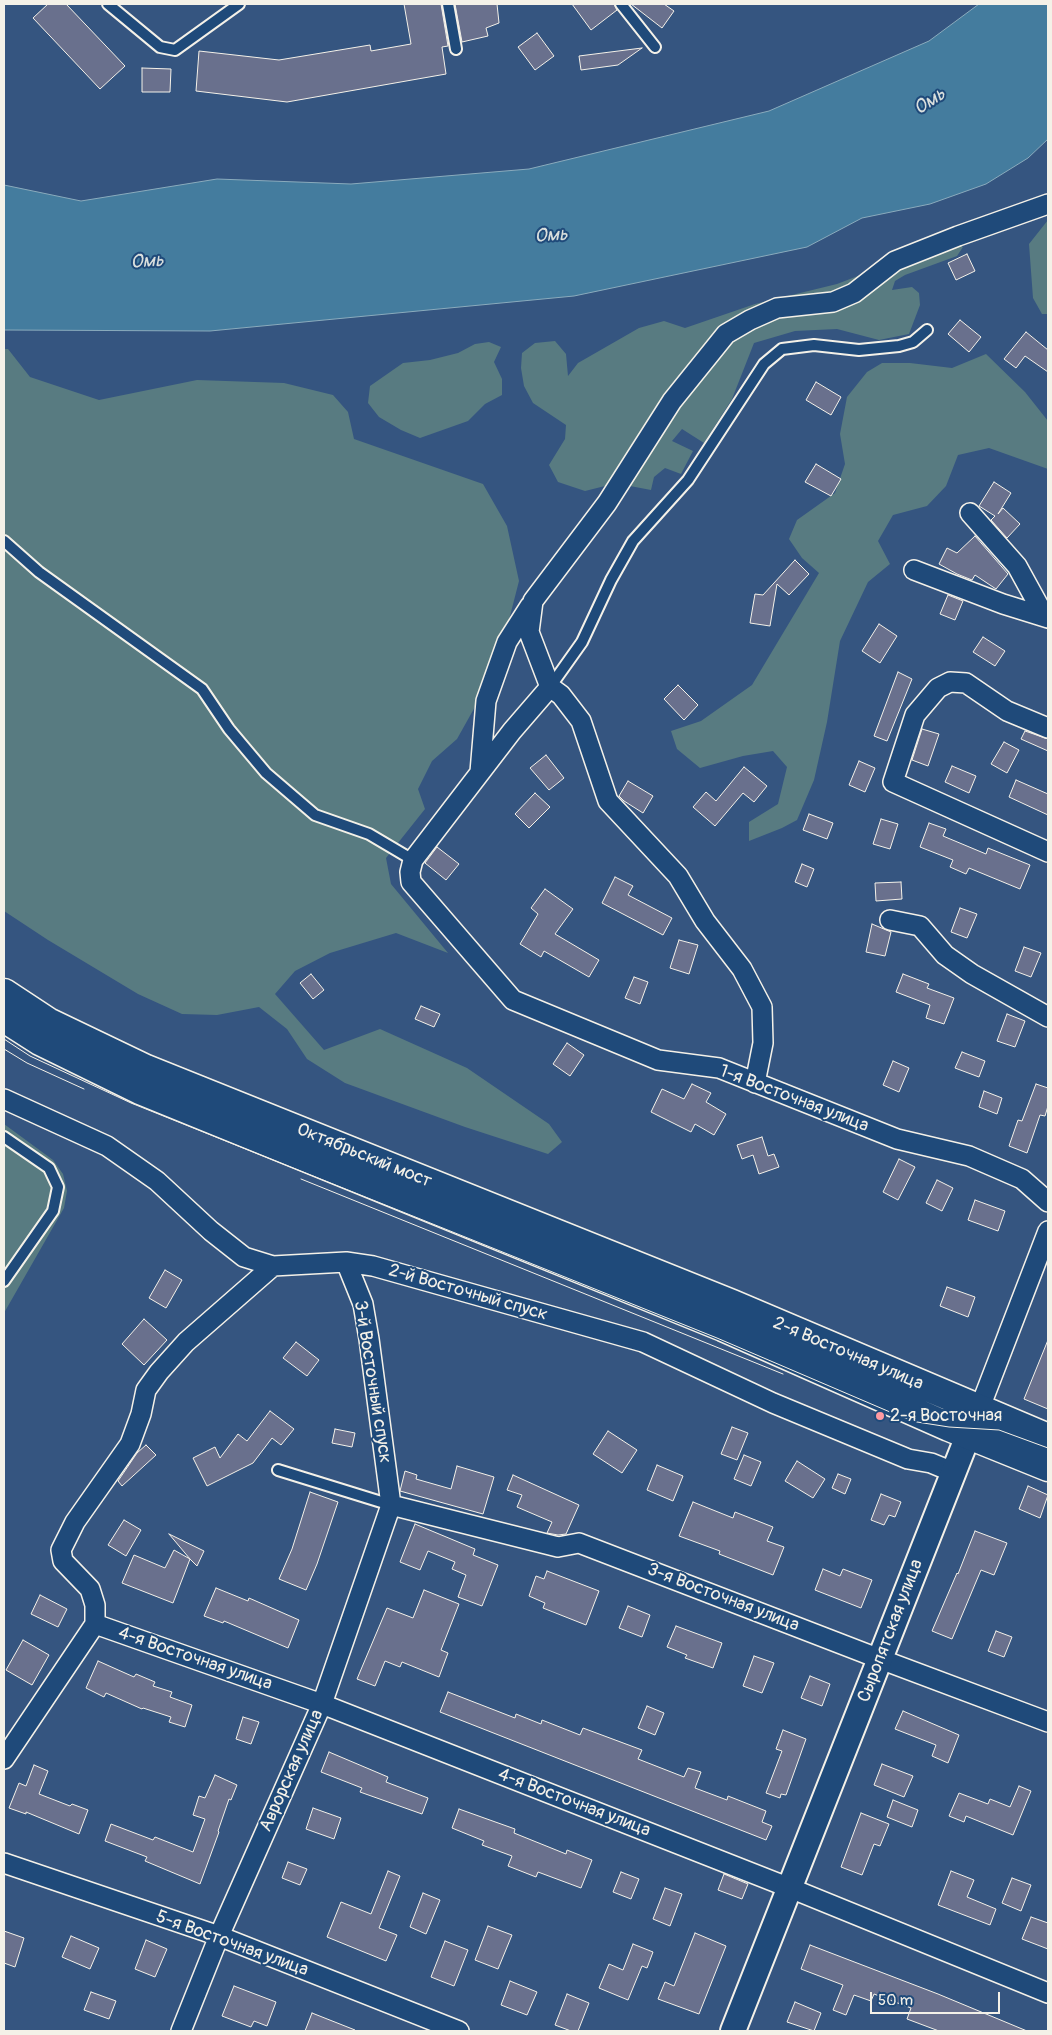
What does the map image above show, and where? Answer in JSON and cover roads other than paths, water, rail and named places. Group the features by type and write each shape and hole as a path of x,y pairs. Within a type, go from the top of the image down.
{"main road":[{"name":"Октябрьский мост","path":"4,993 48,1022 146,1069 727,1315"},
{"name":"Октябрьский мост","path":"4,1018 40,1041 140,1090 727,1315"},
{"name":"2-я Восточная улица","path":"727,1315 1048,1438"},
{"name":"2-я Восточная улица","path":"727,1315 969,1436 1048,1468"}],"street":[{"path":"480,772 486,701 507,642 533,601 607,502 672,401 726,334 750,320 777,308 833,302 854,294 895,261 1048,204"},
{"path":"970,514 1017,566 1047,617"},
{"path":"914,570 1003,604 1047,617"},
{"path":"533,601 529,632 550,686 561,695 581,721 608,800 678,876 705,921 742,968 762,1007 763,1043 755,1083"},
{"path":"1048,728 1007,711 966,683 950,682 938,688 915,715 893,782 1048,852"},
{"path":"413,860 512,731 550,686"},
{"name":"1-я Восточная улица","path":"413,860 410,872 411,882 512,1000 658,1060 719,1068 897,1139 969,1156 1022,1180 1048,1202"},
{"path":"890,920 920,926 945,954 972,974 1048,1017"},
{"name":"2-й Восточный спуск","path":"4,1099 107,1146 157,1181 211,1231 244,1257 273,1266 346,1262 373,1266 643,1342 772,1403 908,1459 931,1463 953,1472"},
{"name":"Сыропятская улица","path":"733,2031 953,1472 969,1436 1048,1231"},
{"name":"3-й Восточный спуск","path":"346,1262 363,1304 391,1505"},
{"path":"4,1759 95,1624 95,1605 90,1589 63,1562 61,1550 75,1522 130,1444 141,1414 146,1390 159,1372 186,1342 273,1266"},
{"name":"3-я Восточная улица","path":"391,1505 558,1547 579,1543 880,1660 1048,1722"},
{"name":"Аврорская улица","path":"181,2031 219,1936 322,1704 391,1505"},
{"name":"4-я Восточная улица","path":"95,1624 322,1704 790,1888 1048,1993"},
{"name":"5-я Восточная улица","path":"4,1863 219,1936 459,2031"}],"lane":[{"path":"108,4 160,47 175,50 239,4"},
{"path":"448,4 456,49"},
{"path":"621,4 655,47"},
{"path":"550,686 582,642 611,580 633,541 688,480 764,364 782,349 814,345 859,350 900,346 913,342 927,330"},
{"path":"4,541 39,572 202,689 229,729 266,773 315,814 369,834 413,860"},
{"path":"4,1137 49,1168 58,1187 53,1211 4,1281"},
{"path":"278,1470 391,1505"}],"water":[{"name":"Омь","path":"979,4 1048,4 1048,139 1028,158 986,184 930,204 862,218 807,247 574,296 210,331 4,330 4,185 81,201 217,179 351,184 529,169 769,111 929,41"}],"tram line":[{"path":"4,1039 30,1056 131,1103 717,1338 897,1415 917,1422 949,1427 999,1430 1048,1448"},
{"path":"4,1049 27,1063 84,1089"},
{"path":"301,1179 783,1374"}],"place":[{"name":"2-я Восточная","path":"880,1416"}]}
